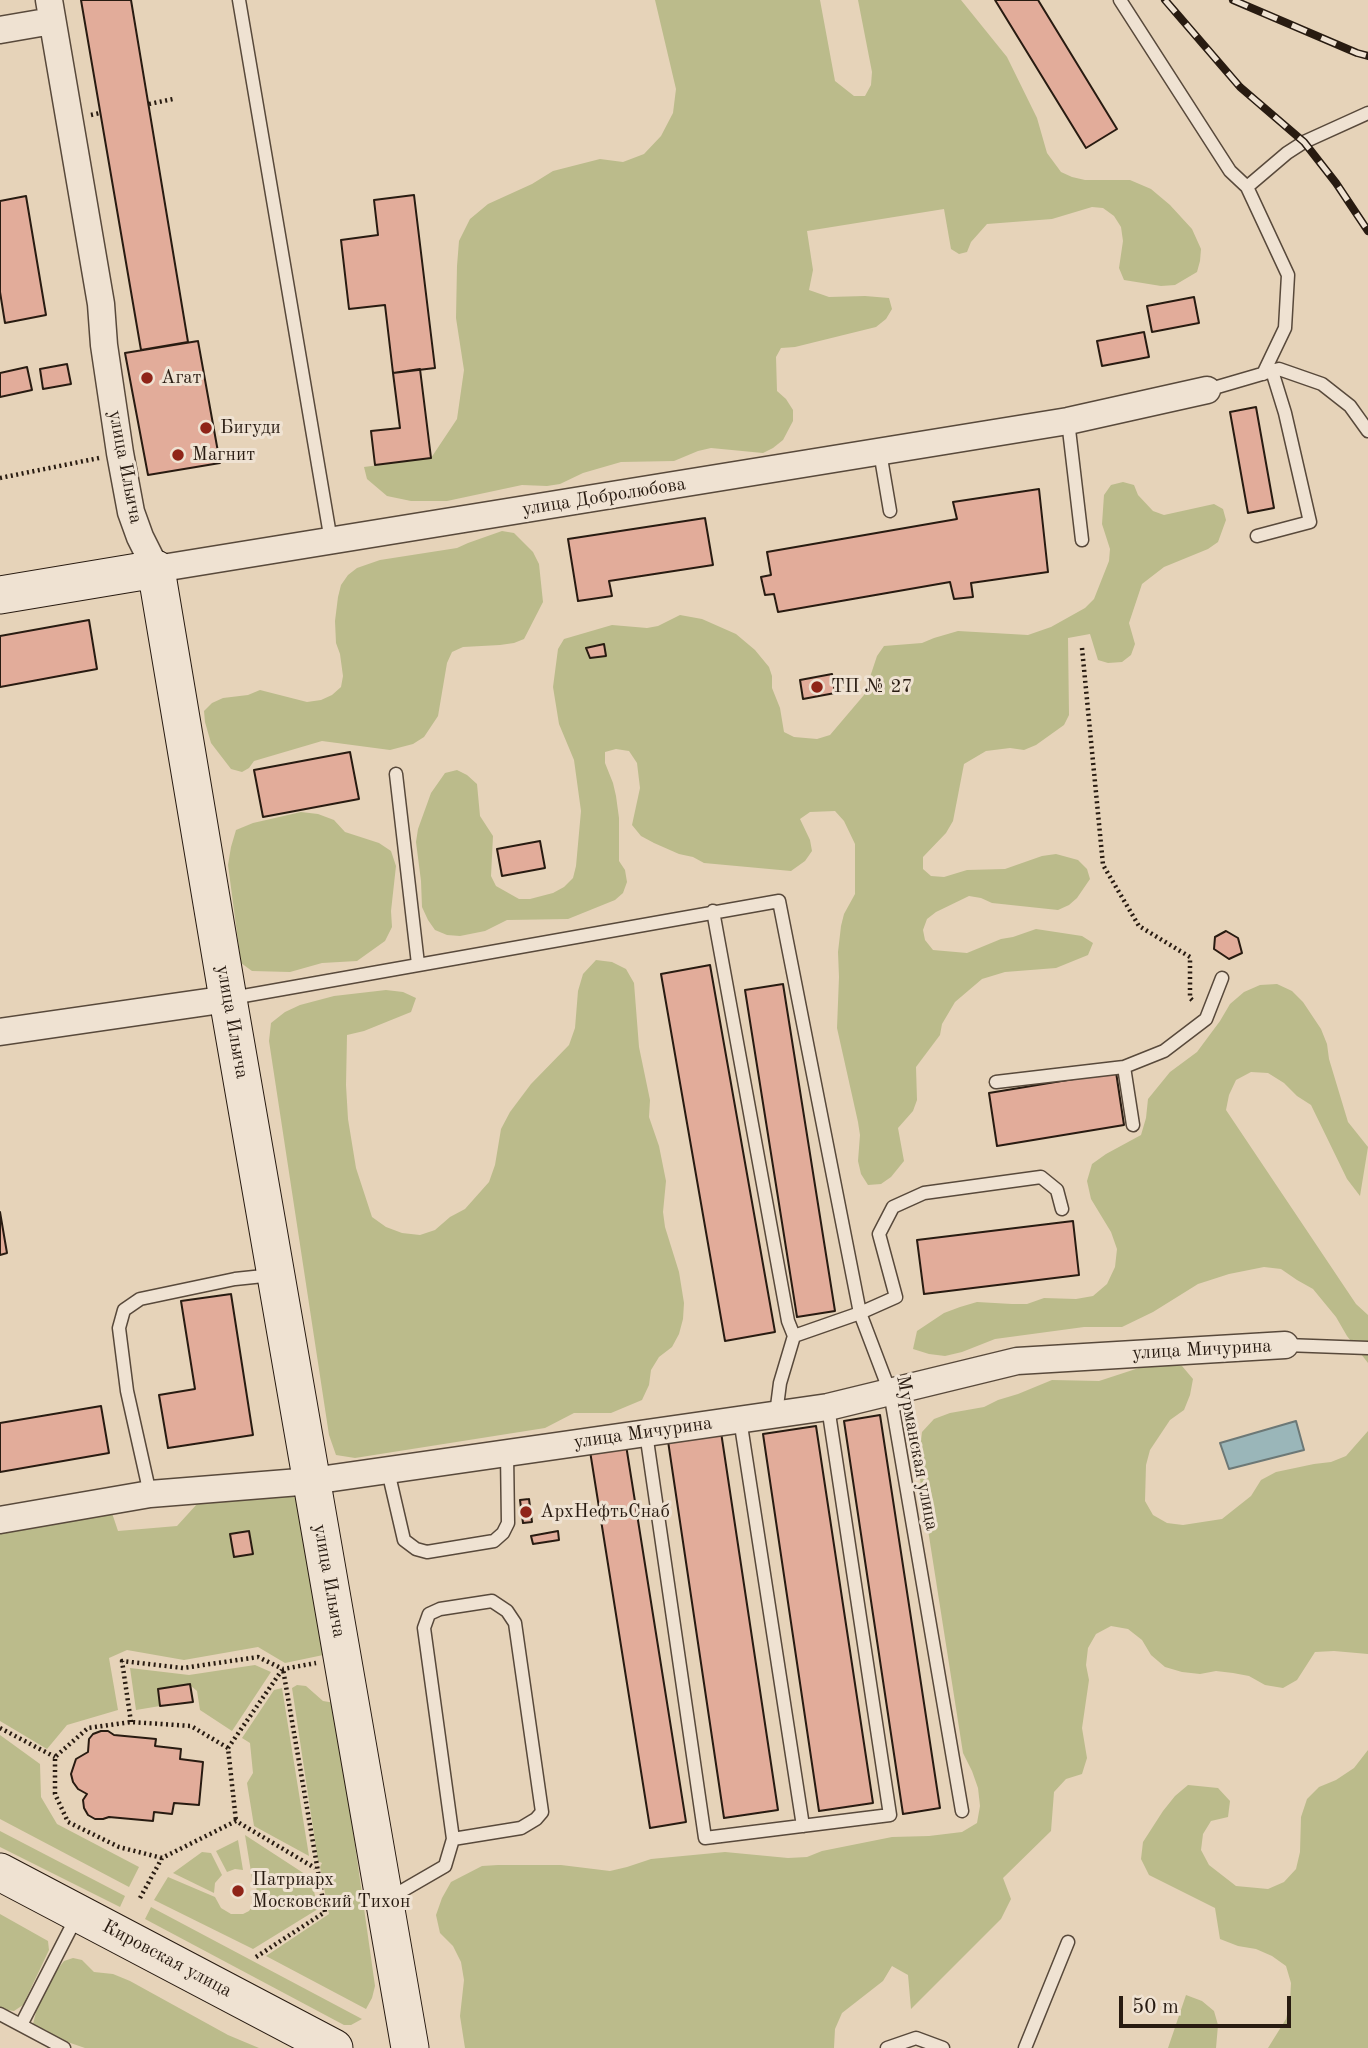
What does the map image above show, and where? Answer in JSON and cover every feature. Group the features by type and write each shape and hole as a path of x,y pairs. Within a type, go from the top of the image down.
{"street":[{"path":"0,30 50,10"},
{"name":"улица Ильича","path":"50,10 101,304 104,345 120,453 131,512 156,569 228,999 411,2048"},
{"name":"улица Добролюбова","path":"0,595 1068,421 1207,390"},
{"path":"0,1032 228,999"},
{"name":"улица Мичурина","path":"0,1520 150,1494 312,1481 828,1407 1017,1361 1285,1345"},
{"name":"Кировская улица","path":"0,1872 334,2048"}],"lane":[{"path":"239,0 331,541"},
{"path":"1120,0 1230,171 1248,187 1288,275 1285,328 1267,372 1285,413 1310,523 1257,536"},
{"path":"1248,187 1304,142 1368,113"},
{"path":"1207,390 1279,369 1322,384 1350,406 1368,431"},
{"path":"1068,421 1082,540"},
{"path":"880,452 890,511"},
{"path":"396,774 418,964"},
{"name":"Мурманская улица","path":"713,911 779,901 860,1313 890,1392 962,1811"},
{"path":"228,999 713,911 788,1321 794,1336 780,1382 776,1414"},
{"path":"996,1082 1124,1067 1164,1051 1206,1019 1222,978"},
{"path":"1124,1067 1133,1125"},
{"path":"794,1336 896,1297 880,1234 893,1207 924,1193 1041,1177 1057,1190 1062,1209"},
{"path":"150,1494 127,1391 118,1328 124,1310 140,1299 236,1279 276,1274"},
{"path":"1285,1345 1368,1348"},
{"path":"646,1433 705,1838 890,1815 828,1407"},
{"path":"740,1419 803,1826"},
{"path":"388,1471 404,1540 416,1549 427,1552 494,1541 503,1533 508,1523 507,1453"},
{"path":"385,1901 445,1866 453,1839 424,1628 429,1614 440,1609 492,1601 507,1611 514,1623 541,1812 536,1819 522,1828 453,1839"},
{"path":"21,2025 79,1912"},
{"path":"1025,2048 1068,1942"},
{"path":"0,2014 64,2048"},
{"path":"887,2048 916,2038 943,2048"}],"path":[{"path":"149,104 173,99"},
{"path":"0,478 120,453"},
{"path":"1082,648 1103,866 1139,926 1190,957 1190,998 1206,1019"},
{"path":"131,1722 122,1661 183,1668 258,1657 283,1669"},
{"path":"236,1821 228,1748 283,1669"},
{"path":"256,1958 325,1912 283,1669"},
{"path":"162,1858 119,1847 68,1822 55,1794 55,1757 88,1728 131,1722 191,1726 228,1748"},
{"path":"0,1728 55,1757"},
{"path":"236,1821 316,1868"},
{"path":"140,1898 162,1858 236,1821"}],"green space":[{"path":"655,0 820,0 835,81 854,96 865,96 871,85 872,72 858,0 961,0 1007,57 1037,118 1047,153 1061,172 1085,180 1130,180 1151,189 1192,229 1201,249 1197,272 1175,285 1161,286 1124,280 1119,268 1123,241 1121,227 1114,216 1103,208 1092,207 1052,219 987,224 971,242 967,252 959,254 951,249 944,209 807,231 813,270 809,290 829,297 889,298 892,309 886,319 876,327 781,348 776,357 777,391 793,410 793,421 783,440 773,448 763,453 711,448 674,461 621,462 583,473 560,484 522,485 447,501 411,501 387,496 367,479 364,467 431,458 457,419 464,370 456,318 457,266 459,241 470,219 488,204 553,171 600,159 623,162 644,154 661,136 673,113 676,89"},
{"path":"1123,482 1134,485 1138,495 1153,511 1164,515 1214,504 1223,509 1226,520 1218,542 1208,549 1164,567 1142,584 1129,623 1135,644 1131,655 1122,662 1108,663 1098,660 1090,634 1068,638 1069,715 1064,725 1036,745 1024,750 1010,748 986,751 964,764 953,821 946,833 923,857 923,869 931,876 944,877 967,870 1005,869 1056,854 1078,860 1087,869 1090,879 1077,898 1058,910 992,903 969,896 927,919 923,930 925,940 933,950 967,953 1036,929 1082,936 1093,943 1088,955 1056,968 1005,972 982,979 955,1002 942,1024 940,1035 916,1067 917,1100 913,1111 898,1128 904,1161 891,1177 881,1184 868,1185 861,1174 858,1161 858,1122 837,1028 838,952 844,914 855,894 855,844 844,821 835,811 810,812 800,819 812,851 805,861 791,871 704,863 654,843 641,836 632,825 640,788 637,763 629,751 616,749 605,752 605,763 616,796 619,861 625,870 627,882 623,893 615,900 568,919 507,920 485,931 460,936 435,930 428,920 422,907 416,842 431,793 445,773 457,770 477,784 480,816 493,836 491,876 496,886 519,899 530,899 553,893 573,878 581,811 574,760 559,724 553,687 558,649 564,639 612,625 647,628 658,626 680,615 702,619 736,634 755,650 769,667 784,732 794,737 817,739 830,735 864,695 877,656 884,646 922,643 958,631 1028,635 1051,627 1085,608 1094,599 1109,561 1110,549 1102,524 1104,495 1111,485"},
{"path":"502,531 514,533 533,552 539,564 543,602 524,639 500,645 463,647 452,652 447,663 438,716 424,737 413,744 390,750 322,741 254,761 242,772 231,769 211,743 204,711 223,698 248,695 260,690 307,702 321,700 341,687 343,676 336,643 335,621 341,585 348,575 357,568 380,560 457,548"},
{"path":"301,812 334,820 345,832 379,843 391,851 396,866 392,927 385,941 357,961 322,963 290,972 252,971 241,963 228,865 236,830 253,823"},
{"path":"596,960 612,962 626,969 634,983 639,1047 650,1100 649,1117 659,1146 666,1181 663,1212 665,1227 679,1272 684,1303 679,1334 672,1347 659,1357 651,1370 649,1385 642,1400 611,1413 574,1413 545,1428 355,1458 336,1455 329,1435 269,1041 271,1023 300,1005 334,996 386,990 403,992 416,998 411,1012 347,1035 346,1085 356,1168 372,1217 386,1227 402,1233 420,1235 435,1230 465,1209 489,1182 501,1129 510,1112 531,1084 569,1045 575,1028 578,991 583,974"},
{"path":"1277,984 1292,991 1303,1002 1321,1029 1348,1122 1368,1147 1360,1196 1347,1179 1311,1105 1284,1083 1268,1073 1251,1072 1236,1080 1226,1110 1356,1304 1368,1315 1368,1363 1313,1289 1281,1269 1264,1267 1198,1284 1153,1312 1122,1327 1084,1327 995,1339 945,1356 913,1349 917,1331 944,1313 960,1307 977,1302 1027,1304 1044,1298 1076,1299 1093,1296 1107,1284 1115,1267 1117,1249 1111,1232 1091,1199 1087,1181 1092,1164 1141,1135 1148,1099 1170,1072 1197,1052 1230,1004 1244,992 1260,985"},
{"path":"1148,1365 1182,1366 1193,1379 1184,1410 1170,1420 1150,1450 1146,1465 1145,1501 1153,1515 1167,1523 1183,1525 1222,1519 1251,1496 1261,1480 1276,1472 1331,1462 1346,1456 1368,1431 1368,1654 1315,1652 1297,1680 1283,1688 1265,1685 1249,1676 1233,1673 1216,1671 1200,1674 1165,1667 1151,1655 1142,1640 1128,1629 1111,1626 1096,1634 1088,1648 1086,1665 1089,1680 1082,1728 1087,1758 1082,1774 1066,1779 1054,1792 1051,1831 1003,1878 1011,1899 1001,1919 911,2009 908,1975 892,1966 883,1981 842,2013 835,2029 834,2048 465,2048 460,2016 464,1980 461,1962 453,1946 440,1933 436,1915 451,1882 482,1866 561,1865 610,1871 651,1859 725,1852 788,1858 807,1857 822,1851 892,1837 962,1832 977,1823 980,1806 978,1788 963,1753 918,1466 922,1432 934,1419 950,1413 984,1407 1052,1380 1099,1381"},
{"path":"267,1494 293,1496 301,1503 328,1654 285,1663 258,1647 184,1660 127,1650 109,1658 118,1710 67,1725 47,1749 0,1721 0,1529 111,1510 118,1531 177,1526 197,1504"},
{"path":"255,1665 271,1672 232,1731 200,1710 197,1691 190,1685 158,1689 160,1706 136,1710 130,1668 189,1675"},
{"path":"297,1685 306,1686 323,1701 335,1703 375,1986 366,2009 266,1956 329,1914 320,1867 322,1863 318,1861 292,1688"},
{"path":"282,1688 309,1856 254,1826 247,1783 253,1773 250,1743 242,1738 274,1690"},
{"path":"0,1735 40,1764 41,1797 57,1824 139,1867 129,1887 0,1819"},
{"path":"1368,1750 1368,2048 1268,2048 1286,2019 1290,2002 1291,1983 1286,1966 1256,1949 1220,1939 1215,1908 1149,1875 1141,1859 1143,1842 1163,1811 1188,1785 1218,1788 1230,1801 1228,1817 1211,1821 1203,1834 1201,1850 1209,1865 1236,1886 1268,1889 1284,1882 1296,1869 1300,1852 1301,1817 1307,1799 1319,1787 1354,1768"},
{"path":"0,1831 125,1896 120,1907 0,1847"},
{"path":"245,1835 311,1878 318,1909 253,1949 154,1900 168,1877 215,1897 221,1908 231,1914 249,1911 258,1895 252,1878"},
{"path":"238,1840 243,1870 227,1872 216,1851"},
{"path":"202,1852 211,1853 222,1875 215,1883 214,1893 173,1873"},
{"path":"151,1907 362,2019 351,2025 344,2025 145,1919"},
{"path":"0,1914 48,1941 49,1950 23,2005 14,2011 0,2009"},
{"path":"73,1958 82,1960 94,1972 113,1974 130,1981 228,2035 259,2048 85,2048 53,2037 46,2030 32,2028 37,2008 57,1970 64,1961"},
{"path":"1186,1995 1202,2001 1214,2011 1218,2025 1216,2048 1168,2048"}],"water":[{"path":"1296,1421 1304,1450 1229,1469 1220,1443"}],"building":[{"path":"81,0 131,0 188,342 141,350"},
{"path":"995,0 1038,0 1117,129 1086,148"},
{"path":"414,195 435,368 393,373 385,305 349,309 341,240 378,235 374,200"},
{"path":"26,196 46,315 5,323 0,292 0,201"},
{"path":"1194,297 1199,323 1152,332 1147,306"},
{"path":"1144,332 1149,357 1102,366 1097,341"},
{"path":"198,341 220,463 148,475 125,353"},
{"path":"67,364 71,384 43,389 40,369"},
{"path":"27,367 32,390 0,397 0,373"},
{"path":"420,369 431,458 375,465 371,431 400,428 393,373"},
{"path":"1256,407 1274,508 1248,513 1230,412"},
{"path":"1039,489 1048,572 971,583 973,597 954,599 950,582 778,612 774,594 765,595 761,577 771,575 767,552 957,519 953,502"},
{"path":"705,518 713,565 609,581 612,596 578,601 568,539"},
{"path":"89,620 97,669 0,687 0,636"},
{"path":"604,644 606,656 590,658 586,648"},
{"name":"ТП № 27","path":"832,674 835,693 803,699 800,680"},
{"path":"350,752 359,799 263,817 254,770"},
{"path":"540,841 545,868 502,876 497,849"},
{"path":"1226,931 1238,938 1242,953 1229,959 1214,949 1215,937"},
{"path":"710,965 775,1332 725,1341 661,974"},
{"path":"783,984 835,1311 797,1317 745,990"},
{"path":"1116,1072 1124,1125 997,1146 989,1093"},
{"path":"0,1212 7,1253 0,1255"},
{"path":"1073,1221 1079,1275 924,1294 917,1240"},
{"path":"231,1294 253,1435 168,1448 159,1395 195,1389 181,1301"},
{"path":"101,1406 109,1453 0,1472 0,1423"},
{"path":"880,1415 940,1808 903,1814 844,1421"},
{"path":"816,1426 873,1803 819,1811 763,1434"},
{"path":"721,1432 778,1810 724,1818 668,1441"},
{"path":"626,1445 686,1822 650,1828 590,1451"},
{"path":"529,1499 532,1522 523,1523 520,1500"},
{"path":"249,1531 253,1554 234,1557 230,1534"},
{"path":"558,1531 559,1540 533,1544 531,1536"},
{"path":"190,1684 193,1702 160,1706 158,1689"},
{"path":"101,1731 156,1739 155,1746 181,1749 180,1759 203,1762 199,1805 174,1803 172,1814 154,1812 153,1821 109,1817 95,1819 88,1815 83,1800 87,1794 78,1789 71,1774 76,1759 88,1752 89,1739"}],"railway":[{"path":"1165,0 1240,87 1304,142 1368,231"},
{"path":"1233,0 1368,56"}],"place":[{"name":"Агат","path":"147,378"},
{"name":"Бигуди","path":"206,428"},
{"name":"Магнит","path":"178,455"},
{"name":"ТП № 27","path":"817,687"},
{"name":"АрхНефтьСнаб","path":"526,1512"},
{"name":"Патриарх Московский Тихон","path":"238,1891"}]}
